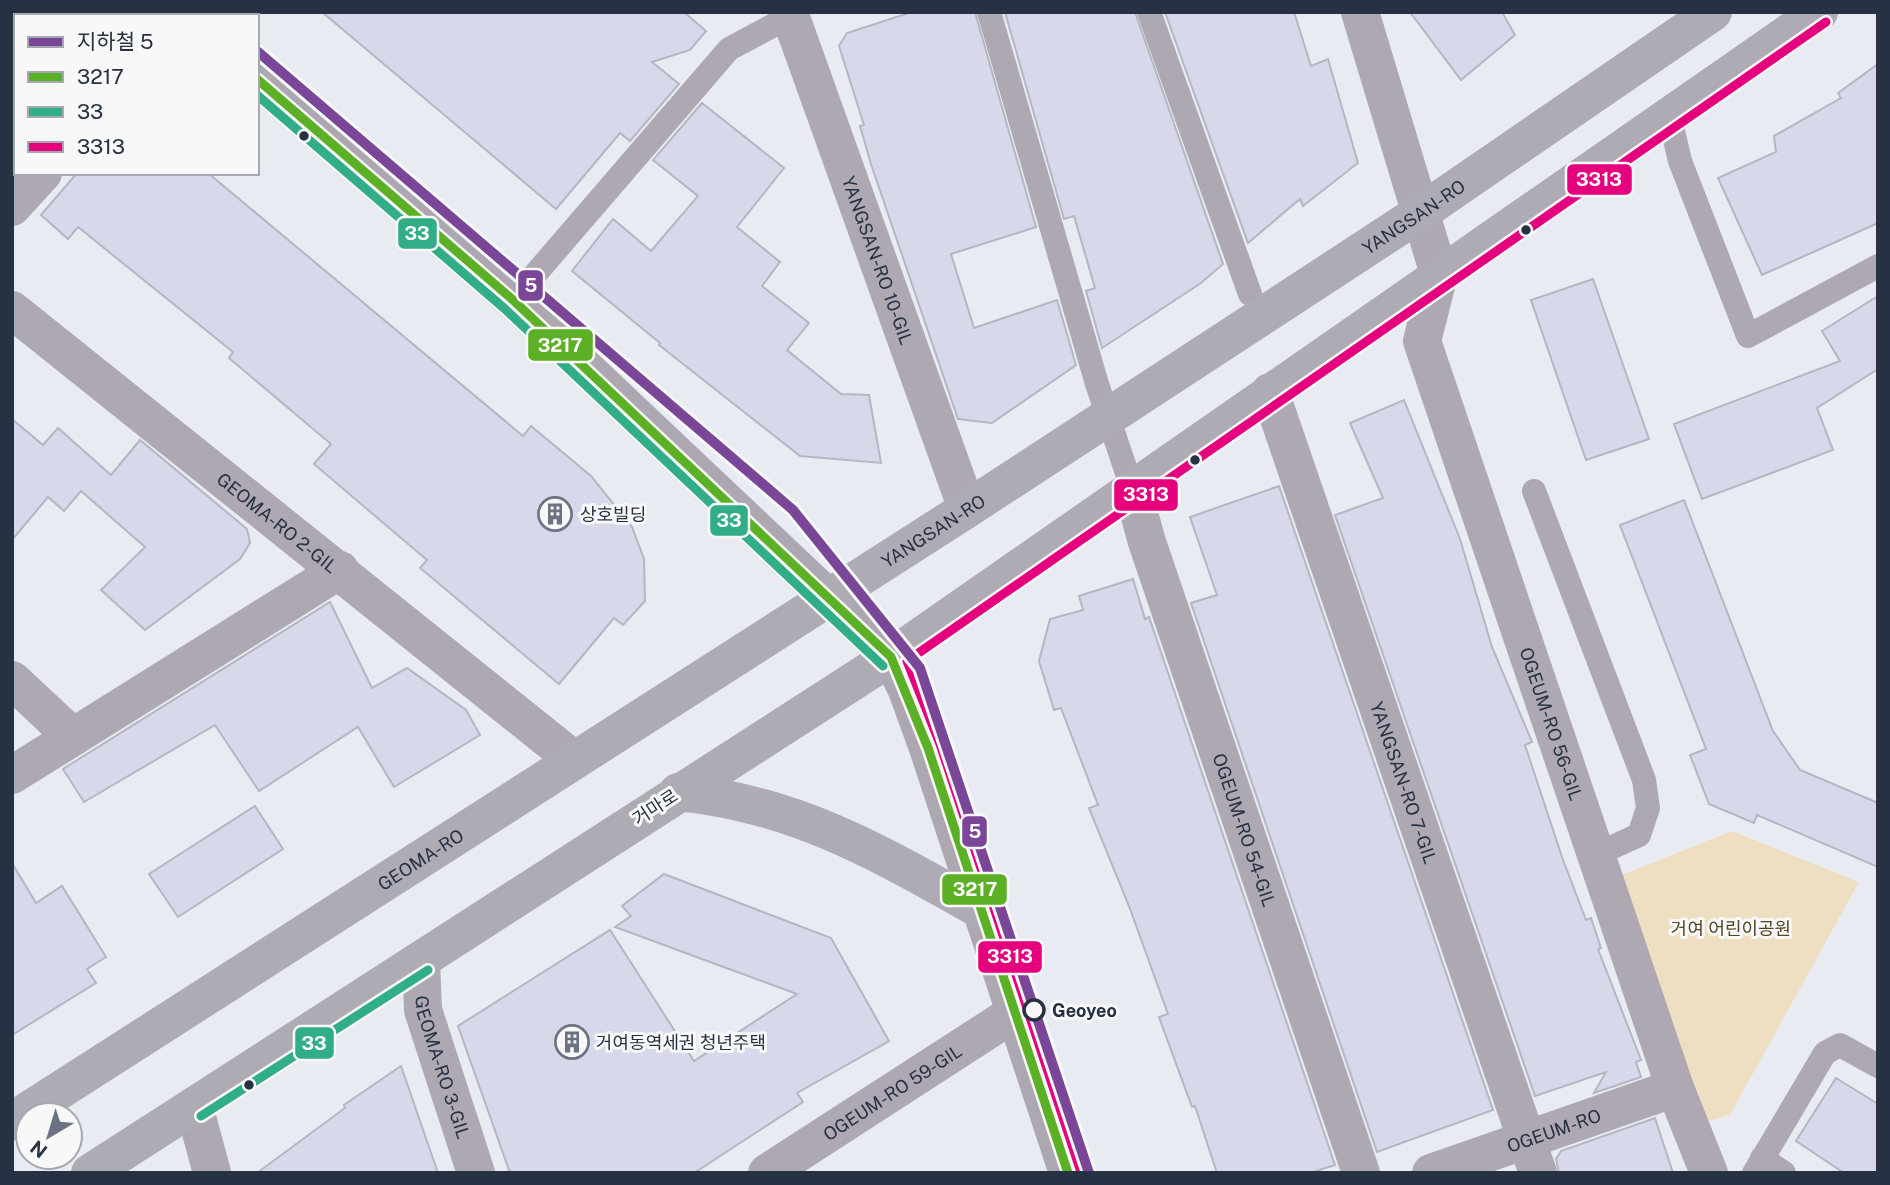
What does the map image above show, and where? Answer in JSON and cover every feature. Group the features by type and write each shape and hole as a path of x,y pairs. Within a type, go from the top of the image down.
{"main road":[{"name":"YANGSAN-RO","path":"829,599 1420,213 1713,12"},
{"path":"891,657 1819,12"},
{"path":"259,81 513,300 891,657 924,736 1068,1173"},
{"name":"GEOMA-RO","path":"12,1121 573,760 829,599"},
{"name":"거마로","path":"421,960 891,657"},
{"path":"678,792 727,797 857,841 983,911"},
{"path":"90,1173 421,960"}],"street":[{"path":"1360,12 1439,274"},
{"name":"YANGSAN-RO 10-GIL","path":"794,13 967,509"},
{"path":"12,207 41,175"},
{"name":"OGEUM-RO 56-GIL","path":"1439,274 1422,341 1675,1088 1709,1173"},
{"name":"GEOMA-RO 2-GIL","path":"12,310 340,570 12,775"},
{"name":"YANGSAN-RO 7-GIL","path":"1270,392 1532,1155"},
{"name":"OGEUM-RO 54-GIL","path":"1132,488 1155,568 1360,1173"},
{"path":"340,570 573,760"},
{"path":"12,680 73,737"},
{"name":"GEOMA-RO 3-GIL","path":"421,960 423,1010 476,1173"},
{"name":"OGEUM-RO 59-GIL","path":"767,1173 1016,1012"},
{"name":"OGEUM-RO","path":"1431,1173 1532,1155 1675,1088"},
{"path":"194,1106 212,1173"}],"lane":[{"path":"989,12 1108,417 1132,488"},
{"path":"1149,12 1250,294"},
{"path":"513,300 729,49 794,13"},
{"path":"1669,114 1681,161 1748,336 1878,266"},
{"path":"1534,491 1644,780 1648,808 1639,835 1597,854"},
{"path":"1784,1173 1758,1165 1825,1053 1840,1045 1878,1066"}],"green space":[{"name":"거여 어린이공원","path":"1732,831 1859,882 1730,1115 1701,1123 1619,876"}],"building":[{"path":"322,12 684,12 706,31 690,50 652,62 679,84 630,141 620,133 556,209"},
{"path":"912,12 975,12 1036,227 951,254 974,328 1057,300 1076,365 992,423 958,419 871,164 860,126 864,125 839,46 847,33"},
{"path":"1005,12 1135,12 1223,264 1201,283 1102,348 1086,291 1095,288 1074,216 1064,219"},
{"path":"1165,12 1294,12 1311,66 1328,59 1358,163 1303,206 1300,199 1248,243"},
{"path":"1410,12 1502,12 1515,35 1461,80"},
{"path":"1878,64 1878,223 1762,275 1718,178 1776,152 1774,136 1841,98 1838,93"},
{"path":"702,103 784,168 737,227 780,262 762,286 809,323 787,350 841,394 869,395 881,463 800,456 659,345 660,343 572,271 613,219 651,251 698,196 653,160"},
{"path":"75,175 210,175 523,436 531,426 591,476 632,527 644,559 645,601 623,625 614,618 559,684 420,568 427,560 314,464 331,444 229,358 233,352 78,227 68,239 41,215"},
{"path":"1593,279 1649,439 1586,460 1531,300"},
{"path":"1878,296 1878,369 1817,408 1833,450 1702,499 1674,424 1840,361 1822,331"},
{"path":"1404,400 1460,539 1492,647 1532,742 1525,745 1562,857 1586,920 1591,918 1601,948 1598,949 1641,1060 1636,1062 1641,1077 1594,1093 1606,1072 1535,1096 1335,515 1383,498 1350,423"},
{"path":"12,419 43,445 58,428 111,475 140,440 247,529 250,543 240,559 145,630 101,590 145,547 81,491 64,511 48,497 12,540"},
{"path":"1279,486 1493,1110 1377,1152 1191,603 1217,595 1190,517"},
{"path":"1684,500 1773,731 1800,770 1878,803 1878,867 1757,815 1754,823 1709,804 1690,755 1706,749 1620,525"},
{"path":"1133,579 1145,619 1149,617 1335,1165 1310,1173 1217,1173 1195,1106 1192,1107 1159,1017 1168,1014 1129,906 1089,808 1098,805 1061,708 1054,710 1039,661 1050,619 1083,610 1079,596"},
{"path":"330,602 372,688 407,668 466,710 480,735 394,787 358,727 259,791 215,725 84,802 63,769"},
{"path":"255,806 283,849 178,917 149,874"},
{"path":"12,863 36,903 62,886 106,957 87,969 96,983 12,1035"},
{"path":"664,874 831,938 889,1041 797,1093 803,1102 694,1173 510,1173 458,1026 610,930 694,1061 797,994 615,927 631,916 622,906"},
{"path":"401,1066 438,1173 257,1173 345,1108 344,1105"},
{"path":"1836,1078 1878,1104 1878,1173 1844,1173 1796,1141"},
{"path":"1655,1118 1673,1173 1559,1173 1556,1159 1561,1151"}],"metro line":[{"name":"5","path":"259,53 793,510 920,668 1089,1173"}],"transit line":[{"name":"3313","path":"1080,1169 940,744 907,661 1826,22"},
{"name":"3217","path":"259,81 513,300 891,657 928,748 1068,1173"},
{"name":"33","path":"259,97 505,309 883,666"},
{"name":"33","path":"201,1116 428,970"}],"place":[{"name":"상호빌딩","path":"555,514"},
{"name":"Geoyeo","path":"1034,1010"},
{"name":"거여동역세권 청년주택","path":"572,1042"}]}
